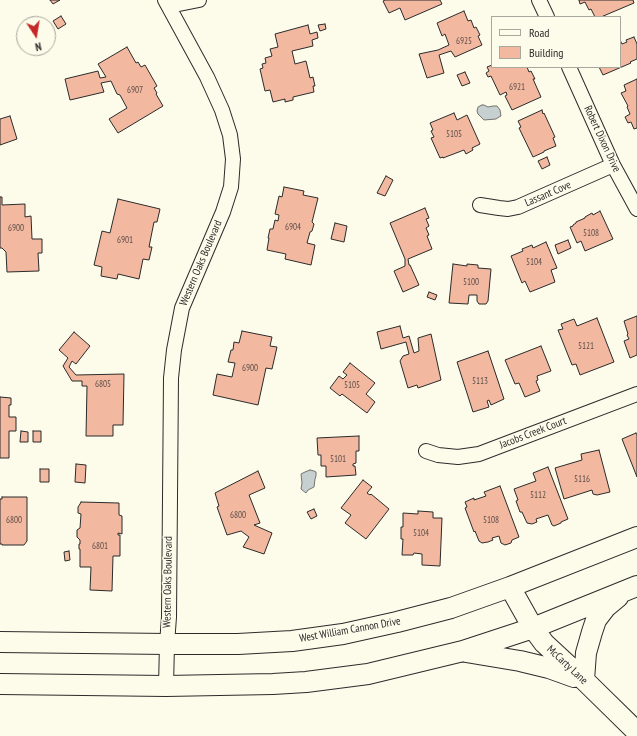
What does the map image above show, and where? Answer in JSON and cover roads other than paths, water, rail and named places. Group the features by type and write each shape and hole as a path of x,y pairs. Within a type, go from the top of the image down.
{"main road":[{"name":"West William Cannon Drive","path":"0,642 238,644 292,641 343,634 451,608 510,587 637,537"},
{"name":"McCarty Lane","path":"510,587 533,628 544,644 584,680 637,732"},
{"path":"0,684 166,686 273,684 306,682 368,674 463,651 533,628 632,588"},
{"path":"463,651 520,661 549,668 584,680 586,653 596,620 606,607 632,588"}],"street":[{"path":"167,3 199,0"},
{"path":"539,0 547,16"},
{"name":"Western Oaks Boulevard","path":"166,686 169,617 171,378 174,350 182,308 223,212 231,187 233,159 230,135 222,110 208,77 167,3"},
{"name":"Robert Dixon Drive","path":"569,68 613,165 637,209"},
{"name":"Lassant Cove","path":"480,205 508,209 518,207 613,165"},
{"name":"Jacobs Creek Court","path":"426,450 438,455 458,457 479,454 637,394"}]}
